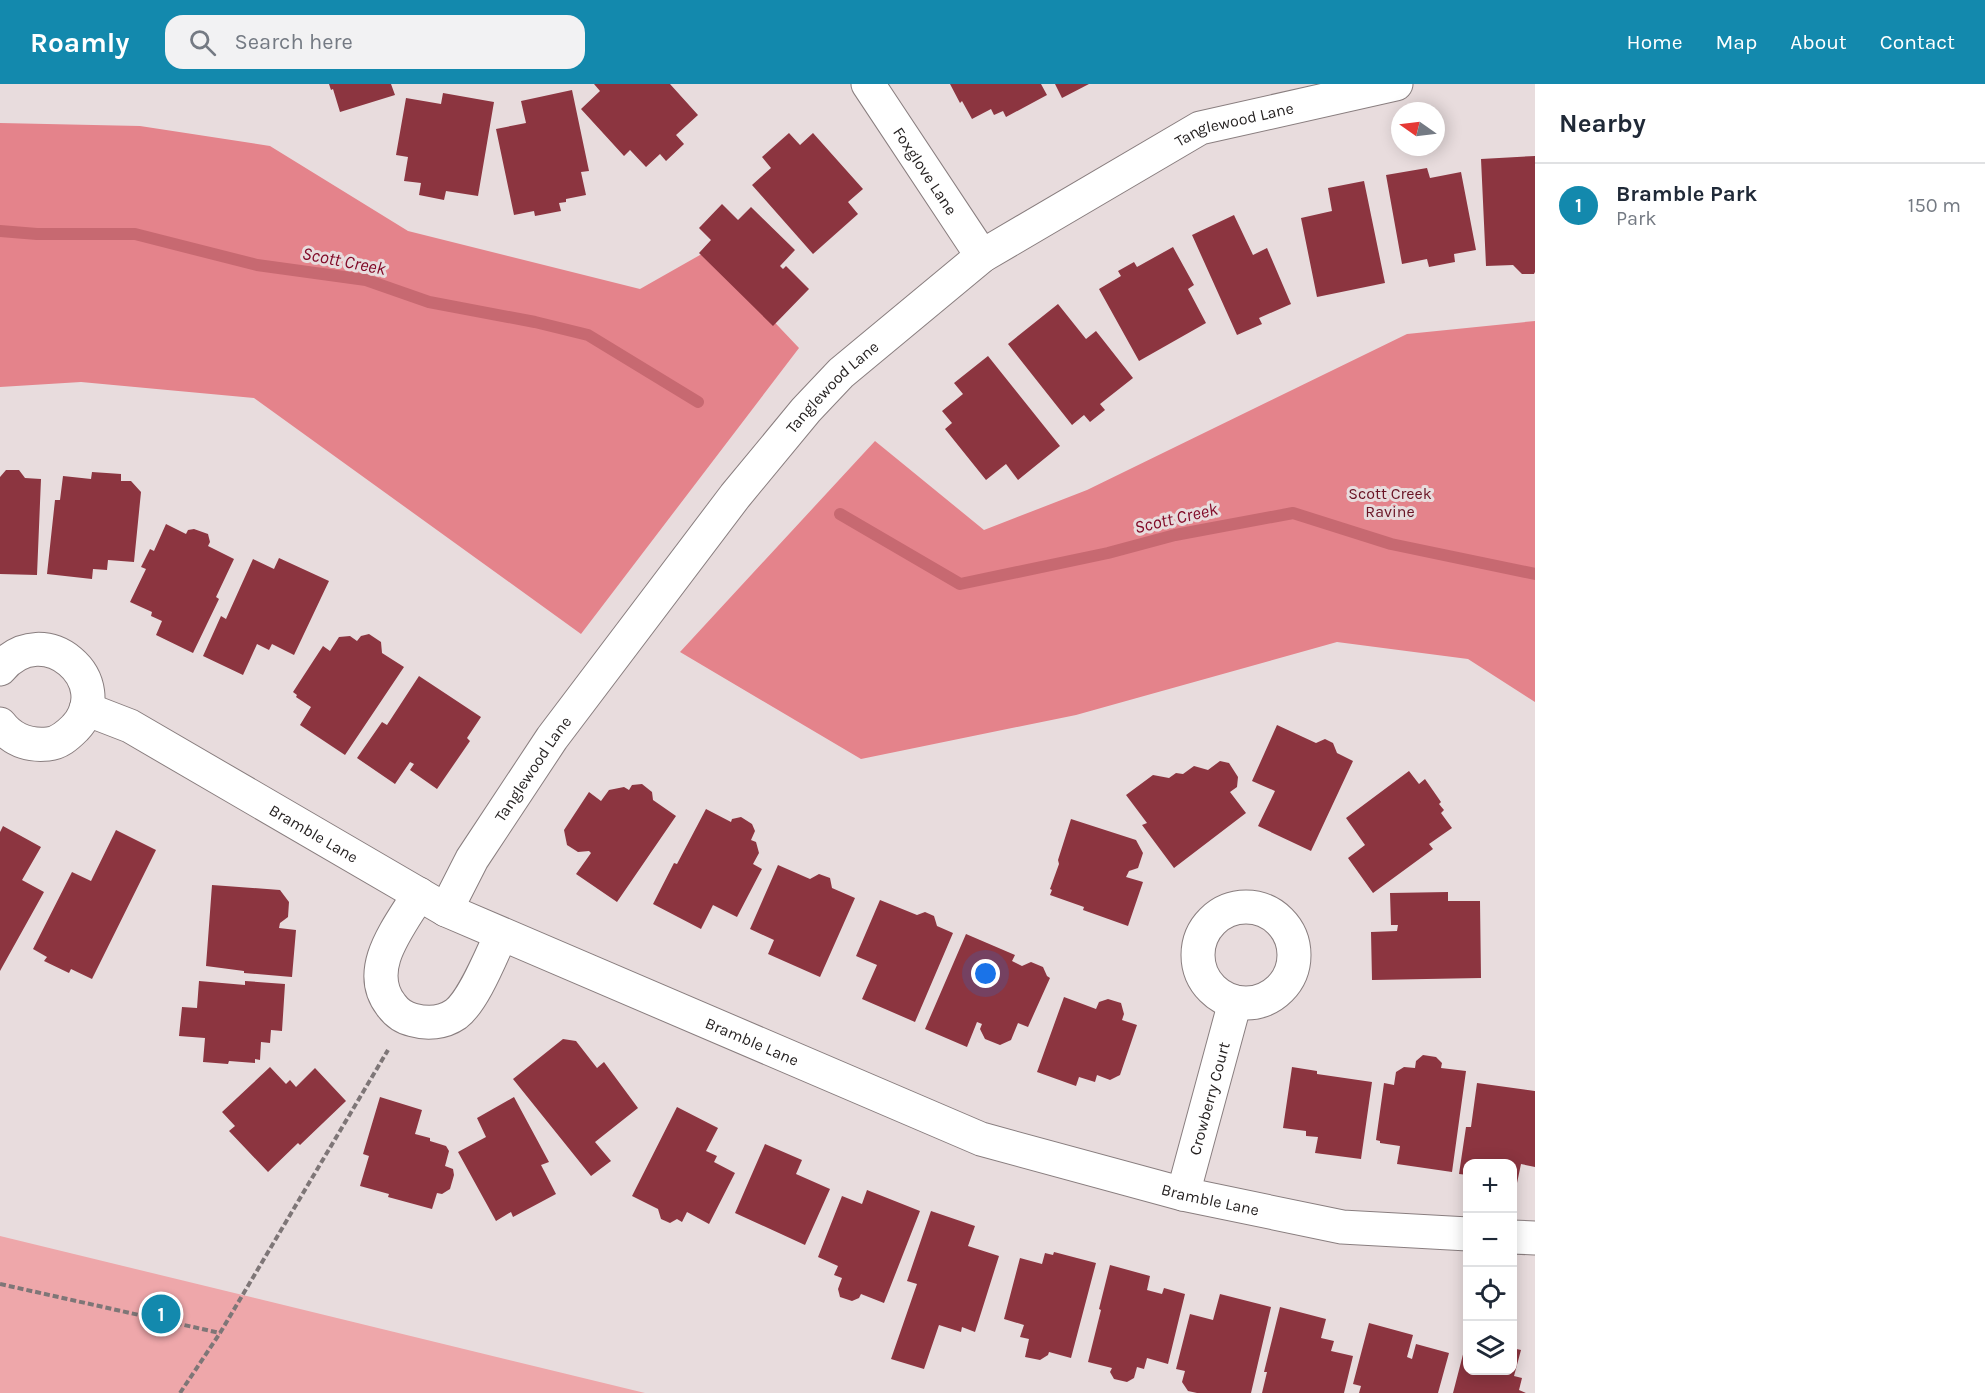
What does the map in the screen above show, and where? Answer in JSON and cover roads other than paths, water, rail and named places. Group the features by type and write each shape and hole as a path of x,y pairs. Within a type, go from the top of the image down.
{"street":[{"name":"Foxglove Lane","path":"868,84 982,256"},
{"name":"Tanglewood Lane","path":"432,902 472,859 552,738 735,496 806,410 841,373 982,256 1200,128 1396,84"},
{"path":"0,669 20,652 35,649 50,650 64,656 76,666 84,679 88,694 86,710 79,724 67,736 52,744 36,745 20,742 6,732 0,724"},
{"name":"Bramble Lane","path":"86,710 130,726 432,902 501,935 981,1139 1183,1194 1342,1227 1463,1234"},
{"path":"432,902 386,951 380,965 380,981 385,997 395,1011 406,1018 424,1023 441,1021 456,1014 468,1002 501,935"},
{"name":"Crowberry Court","path":"1183,1194 1235,1002"},
{"path":"1517,1237 1535,1238"}],"waterway":[{"name":"Scott Creek","path":"0,231 37,234 135,234 257,265 366,280 429,302 535,322 588,335 698,402"},
{"name":"Scott Creek","path":"840,514 960,584 1108,553 1175,535 1293,513 1391,544 1535,574"}],"place":[{"name":"Bramble Park","path":"161,1314"}],"park label":[{"name":"Scott Creek Ravine","path":"1390,502"}]}
